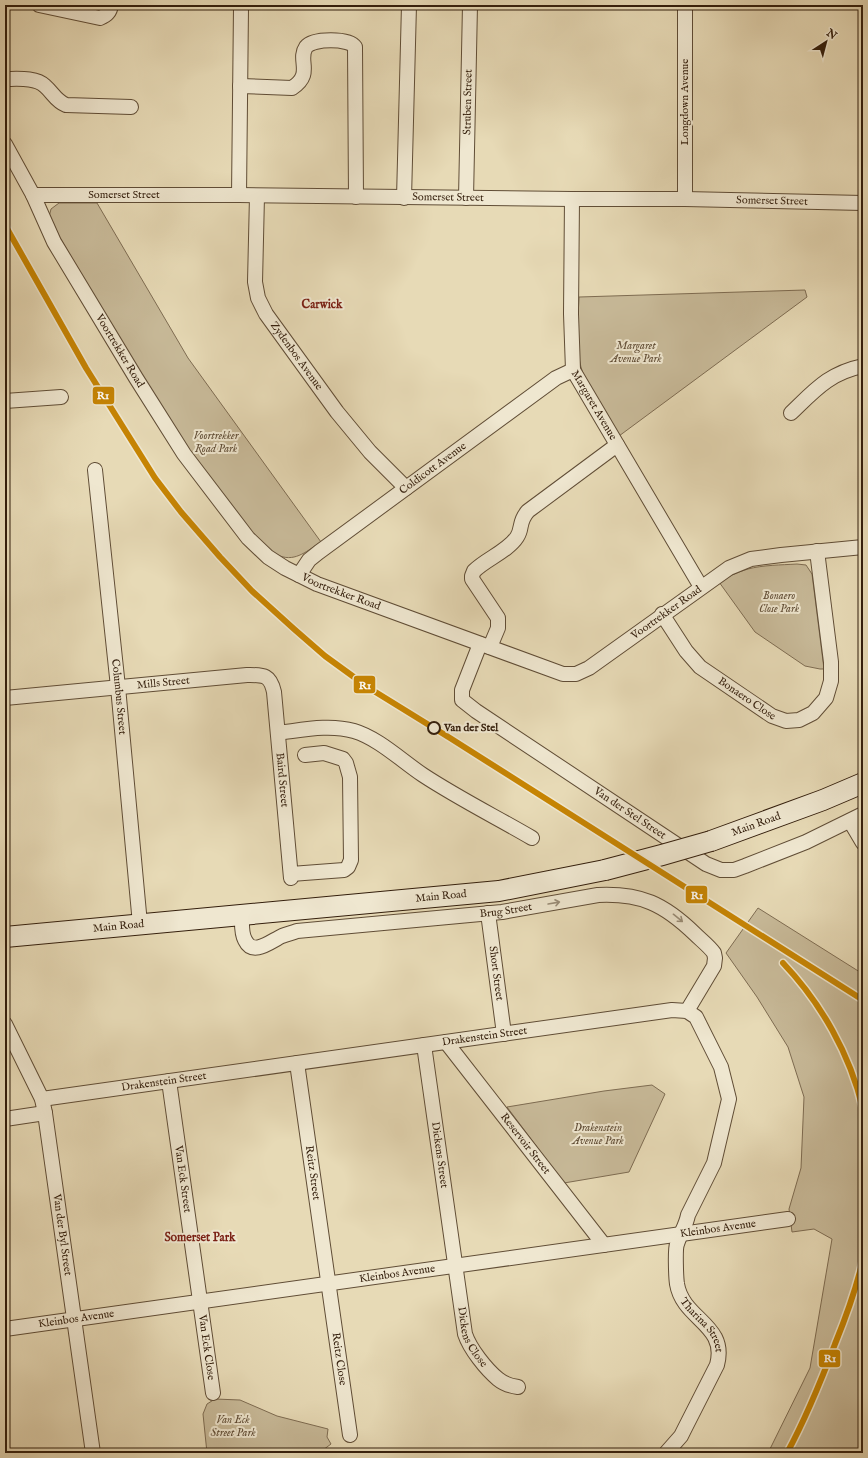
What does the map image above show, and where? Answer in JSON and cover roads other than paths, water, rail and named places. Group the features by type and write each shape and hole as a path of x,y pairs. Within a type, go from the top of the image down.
{"main road":[{"name":"Main Road","path":"5,937 499,891 605,870 662,856 711,841 816,803 863,783"}],"street":[{"path":"39,5 100,18 108,13 111,5"},
{"path":"404,198 409,5"},
{"name":"Struben Street","path":"466,198 470,5"},
{"name":"Longdown Avenue","path":"685,5 685,199"},
{"path":"239,195 241,7"},
{"path":"240,86 292,88 298,84 304,76 304,51 311,43 320,41 345,41 354,44 356,197"},
{"path":"5,79 33,80 40,82 60,102 66,105 131,107"},
{"name":"Voortrekker Road","path":"5,144 33,195 54,242 184,454 248,538 268,557 299,575 347,595 563,674 576,674 589,668 662,614 729,568 751,559 817,551 863,548"},
{"name":"Somerset Street","path":"33,195 239,195 404,198 685,199 863,203"},
{"name":"Zydenbos Avenue","path":"257,196 255,282 258,298 266,314 337,412 370,452 406,488"},
{"name":"Margaret Avenue","path":"572,199 571,314 573,370 701,587"},
{"path":"791,413 818,387 831,378 846,370 863,366"},
{"name":"Coldicott Avenue","path":"299,575 309,560 319,552 556,378 573,370"},
{"path":"5,401 61,397"},
{"path":"485,646 498,628 498,618 472,580 474,571 510,545 517,538 521,521 528,511 617,445"},
{"name":"Columbus Street","path":"95,470 118,687 140,924"},
{"name":"Bonaero Close","path":"662,614 686,651 700,667 772,716 786,721 799,720 813,713 826,698 832,681 817,551"},
{"name":"Van der Stel Street","path":"485,646 462,690 462,700 476,712 706,864 721,870 734,870 806,842 863,814"},
{"name":"Mills Street","path":"5,698 247,675 260,675 268,678 272,682"},
{"name":"Baird Street","path":"272,682 291,876 344,870 348,867 351,860 350,777 346,763 343,759 324,753 305,755"},
{"path":"278,733 323,728 340,728 360,733 370,738 424,775 532,838"},
{"path":"850,820 863,843"},
{"name":"Brug Street","path":"242,915 244,939 248,945 253,948 259,948 283,935 297,931 488,913 598,895 630,896 657,905 680,919 714,954 714,966 687,1011"},
{"name":"Short Street","path":"488,913 504,1034"},
{"name":"Drakenstein Street","path":"5,1119 43,1106 169,1081 672,1010 687,1011"},
{"path":"682,1234 688,1215 714,1163 729,1099 721,1067 696,1017 687,1011"},
{"name":"Van der Byl Street","path":"5,1024 43,1106 93,1453"},
{"name":"Reservoir Street","path":"446,1042 604,1245"},
{"name":"Dickens Street","path":"424,1045 455,1266"},
{"name":"Reitz Street","path":"296,1063 328,1284"},
{"name":"Van Eck Street","path":"169,1081 200,1302"},
{"name":"Kleinbos Avenue","path":"5,1329 788,1219"},
{"name":"Tharina Street","path":"666,1453 683,1432 717,1365 719,1357 718,1342 714,1334 685,1303 677,1284 676,1245 682,1234"},
{"name":"Dickens Close","path":"455,1266 465,1334 468,1344 499,1380 510,1386 518,1387"},
{"name":"Reitz Close","path":"328,1284 350,1435"},
{"name":"Van Eck Close","path":"200,1302 213,1394"}],"railway":[{"path":"700,897 863,1000"}],"place":[{"name":"Van der Stel","path":"434,728"}],"district":[{"name":"Carwick","path":"322,304"},
{"name":"Somerset Park","path":"200,1237"}],"park label":[{"name":"Margaret Avenue Park","path":"636,352"},
{"name":"Voortrekker Road Park","path":"216,442"},
{"name":"Bonaero Close Park","path":"779,602"},
{"name":"Drakenstein Avenue Park","path":"598,1134"},
{"name":"Van Eck Street Park","path":"233,1426"}]}
